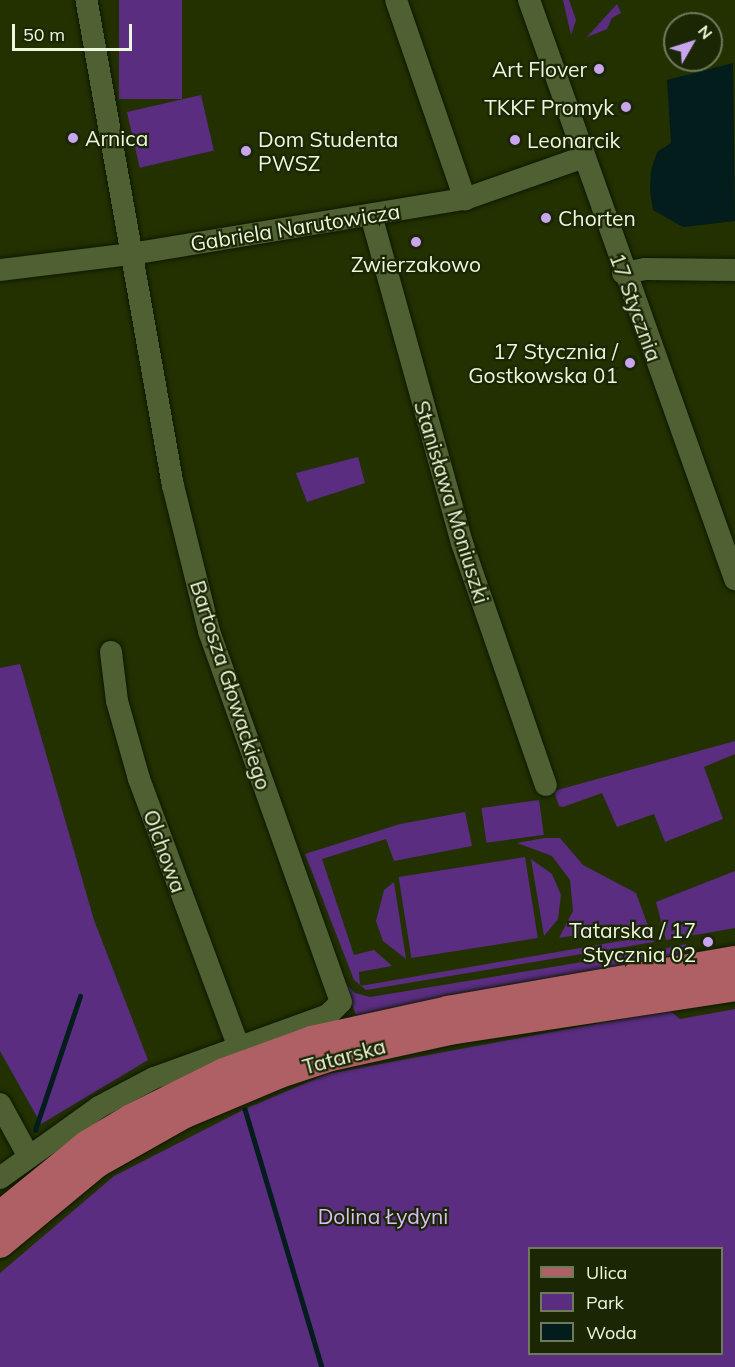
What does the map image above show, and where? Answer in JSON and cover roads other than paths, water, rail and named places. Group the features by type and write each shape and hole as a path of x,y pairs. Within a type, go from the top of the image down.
{"main road":[{"name":"Tatarska","path":"0,1215 86,1145 131,1118 224,1072 312,1040 425,1014 735,960"},
{"name":"Tatarska","path":"0,1244 98,1163 185,1114 280,1074 331,1058 455,1030 735,987"}],"street":[{"name":"Bartosza Głowackiego","path":"86,0 173,486 209,631 341,1002"},
{"path":"396,0 465,199"},
{"name":"17 Stycznia","path":"529,0 623,273 735,579"},
{"name":"Gabriela Narutowicza","path":"0,270 131,254 465,199 584,157"},
{"name":"Stanisława Moniuszki","path":"371,215 462,543 546,785"},
{"path":"623,273 645,269 735,270"},
{"name":"Olchowa","path":"111,652 117,701 139,779 238,1045"},
{"name":"Tatarska","path":"0,1178 108,1102 154,1078 238,1045 327,1015 341,1002"},
{"path":"0,1104 29,1157"}],"water":[{"path":"733,63 735,221 683,227 653,210 650,191 651,170 657,152 671,143 667,80 698,72 723,72 723,66"}],"waterway":[{"path":"35,1130 80,996"},
{"path":"245,1109 322,1367"}],"place":[{"name":"Art Flover","path":"599,69"},
{"name":"TKKF Promyk","path":"626,107"},
{"name":"Arnica","path":"73,138"},
{"name":"Leonarcik","path":"515,140"},
{"name":"Dom Studenta PWSZ","path":"246,151"},
{"name":"Chorten","path":"546,218"},
{"name":"Zwierzakowo","path":"416,242"},
{"name":"17 Stycznia / Gostkowska 01","path":"630,363"},
{"name":"Tatarska / 17 Stycznia 02","path":"708,942"}],"park label":[{"name":"Dolina Łydyni","path":"383,1216"}]}
